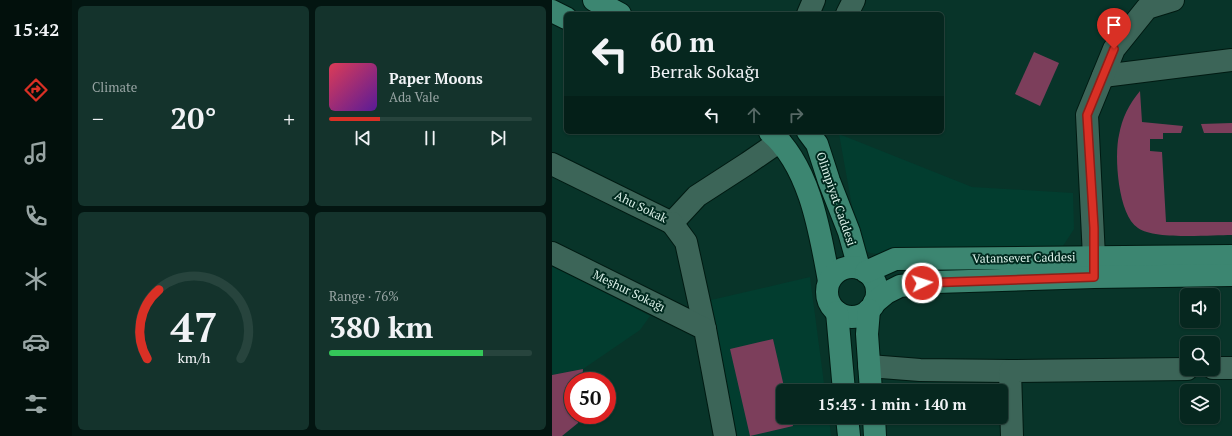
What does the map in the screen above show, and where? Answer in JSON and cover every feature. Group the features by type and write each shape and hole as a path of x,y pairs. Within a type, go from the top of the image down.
{"main road":[{"path":"594,0 616,12"},
{"path":"552,11 564,17"},
{"name":"Olimpiyat Caddesi","path":"810,134 818,144 829,181 863,270"},
{"name":"Olimpiyat Caddesi","path":"779,135 796,167 814,208 829,281"},
{"name":"Vatansever Caddesi","path":"871,307 895,288 908,284 1232,256"},
{"name":"Vatansever Caddesi","path":"863,270 895,259 1094,267 1232,276"},
{"path":"871,307 853,317 845,316 837,312 832,308 827,295 829,281 842,269 850,267 863,270 875,283 876,297 871,307 867,334 871,384"},
{"path":"837,312 843,384"},
{"path":"848,424 849,436"},
{"path":"874,424 875,436"}],"street":[{"path":"809,12 814,0"},
{"path":"848,12 854,0"},
{"path":"1094,267 1087,115 1114,49 1147,8 1173,0"},
{"path":"1102,76 1232,60"},
{"name":"Ahu Sokak","path":"552,164 672,223 697,196 748,163 779,135"},
{"path":"672,223 686,242 705,329 725,436"},
{"name":"Meşhur Sokağı","path":"552,253 705,329"},
{"path":"869,366 920,370 1010,371 1180,368"},
{"path":"1220,368 1232,368"},
{"path":"1010,371 1012,436"}],"shaded area":[{"path":"1034,52 1059,63 1040,106 1015,94"},
{"path":"1140,91 1142,122 1183,126 1181,133 1163,133 1163,139 1150,139 1150,151 1162,152 1166,222 1232,222 1232,235 1183,236 1157,234 1146,232 1138,228 1131,221 1122,198 1119,184 1117,157 1120,129 1124,117 1132,101"},
{"path":"1232,123 1232,133 1204,133 1201,124"},
{"path":"839,134 972,187 1073,193 1074,229 1063,246 1054,251 870,253 865,250 857,234"},
{"path":"552,264 650,316 640,330 583,369 552,375"},
{"path":"810,277 824,384 776,384 776,424 830,424 831,436 737,436 711,300"},
{"path":"773,339 783,384 776,384 776,424 793,424 793,426 750,436 730,349"},
{"path":"583,369 583,372 568,372"},
{"path":"564,373 564,424 577,424 562,436 552,436 552,375"}],"route":[{"path":"922,283 1094,277 1094,228 1087,115 1114,49"}]}
